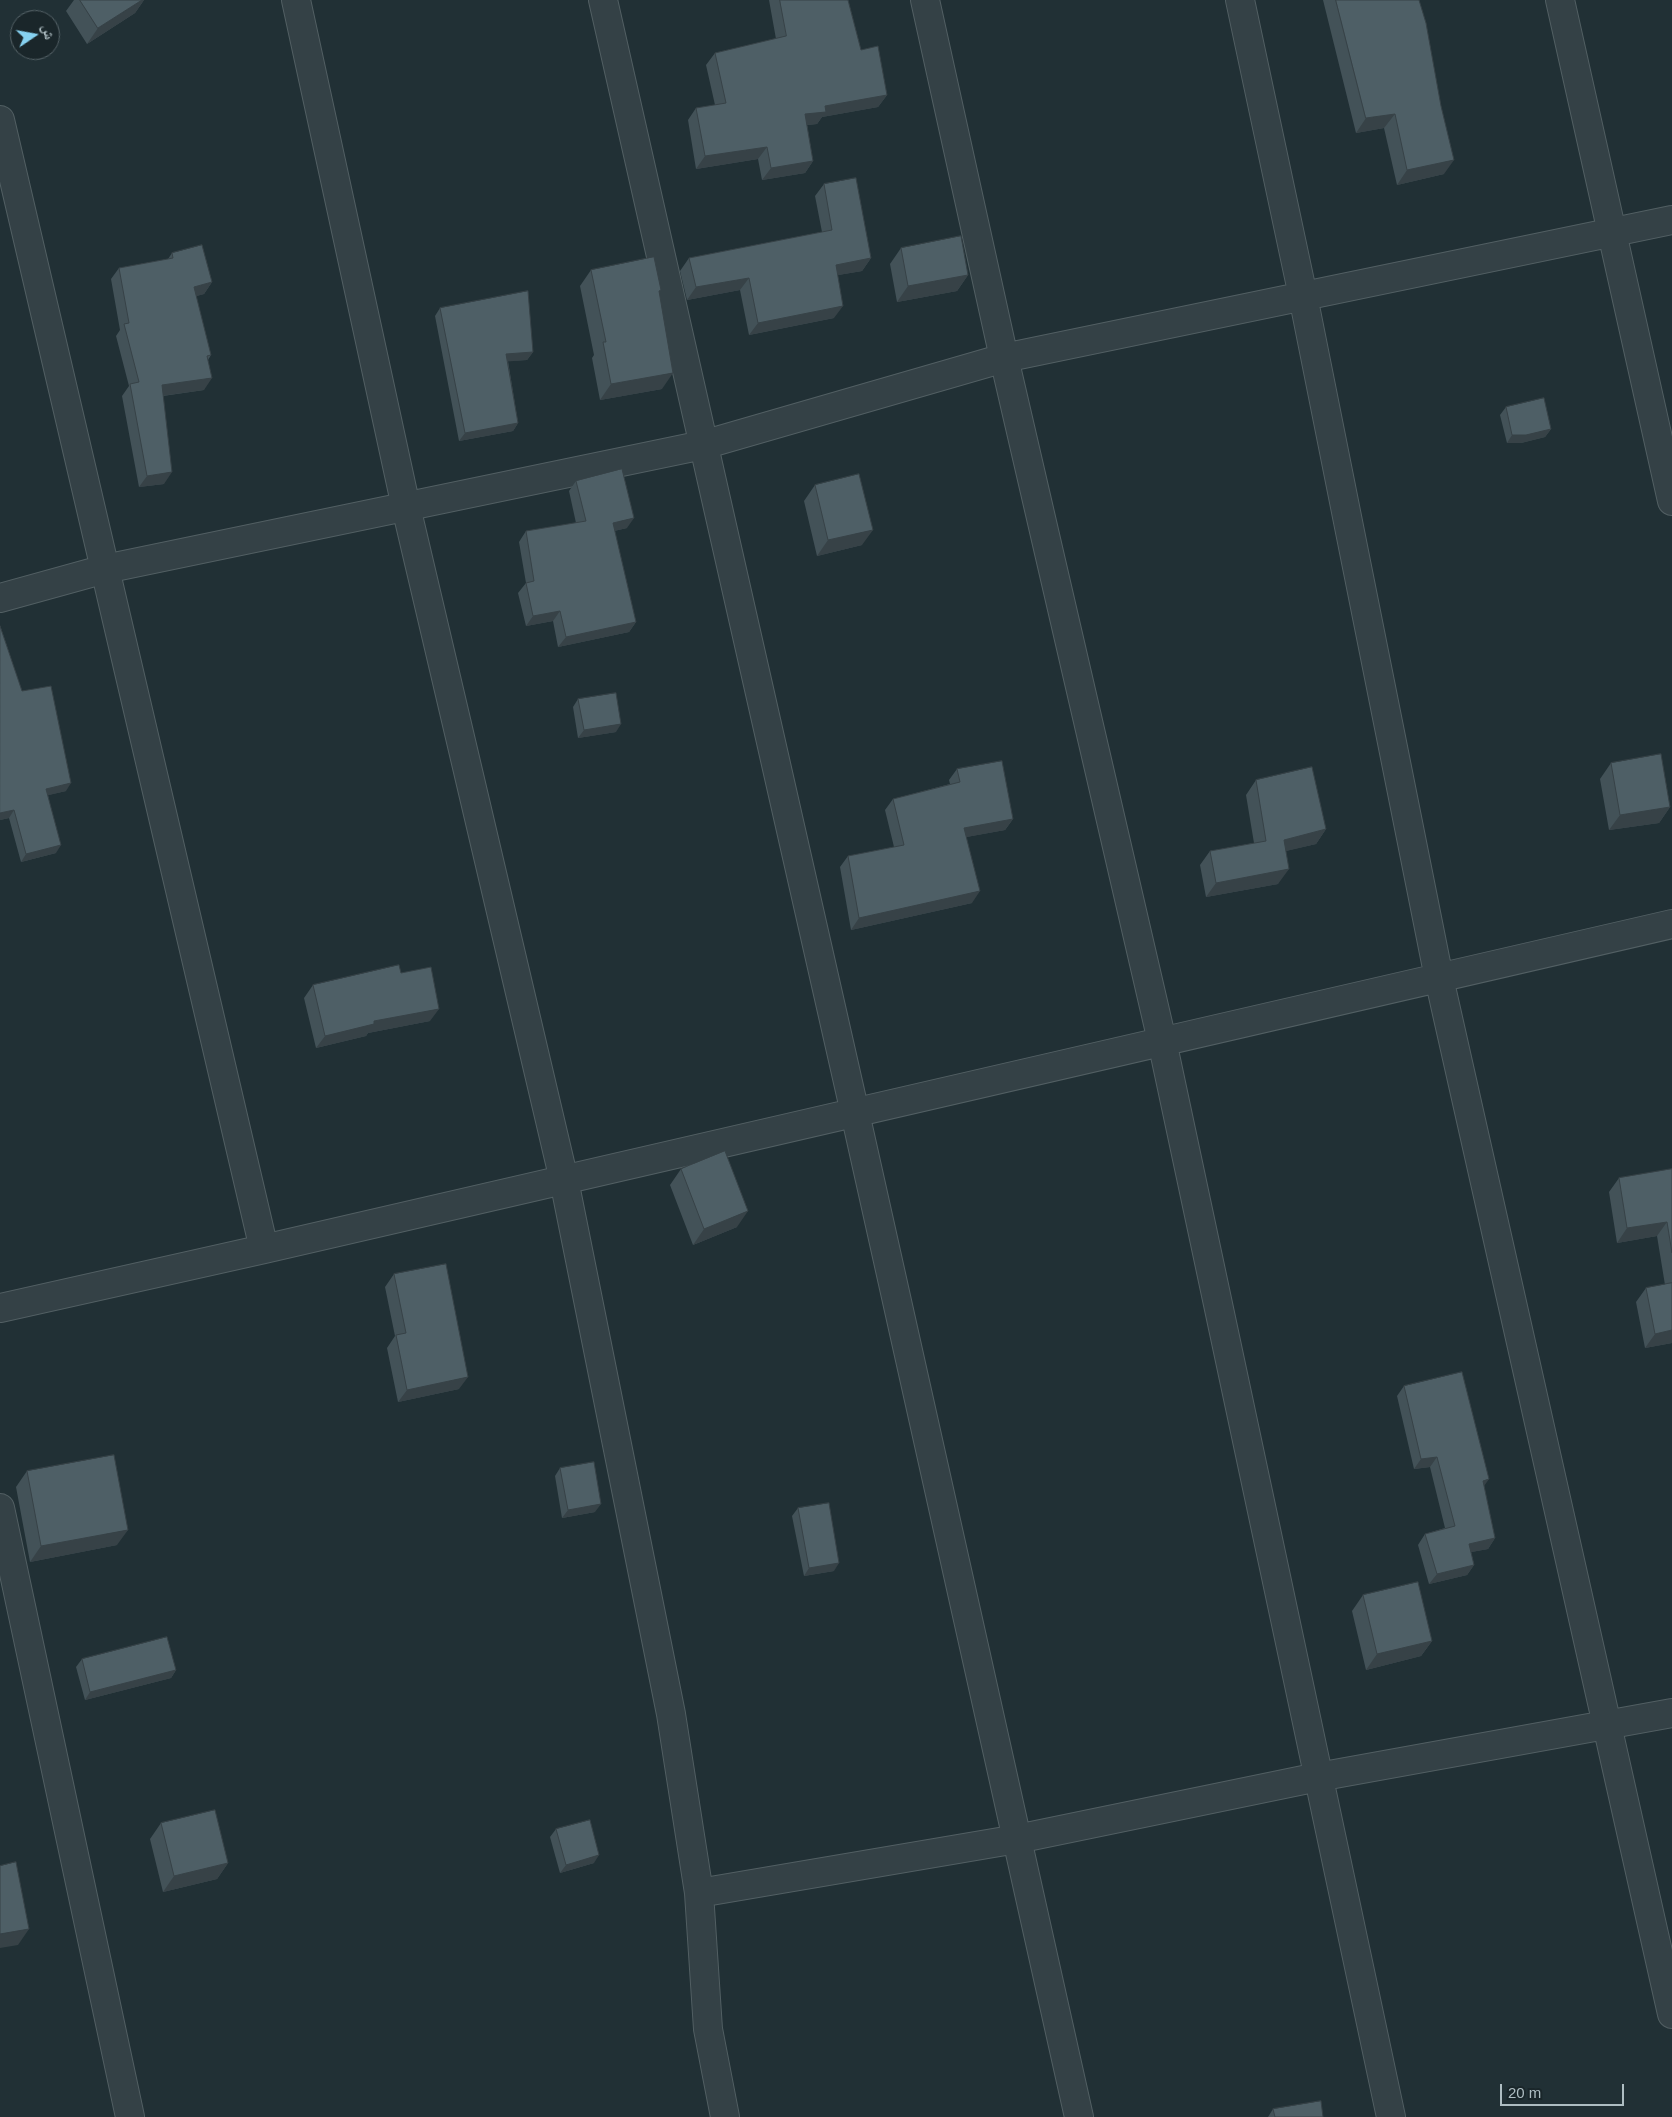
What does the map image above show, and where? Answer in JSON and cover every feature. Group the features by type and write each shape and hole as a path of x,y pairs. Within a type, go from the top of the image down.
{"street":[{"path":"296,0 406,507 564,1180 671,1714 700,1893 708,2029 725,2117"},
{"path":"603,0 855,1113 1079,2117"},
{"path":"925,0 1004,358 1162,1041 1391,2117"},
{"path":"1240,0 1303,296 1439,978 1672,2014"},
{"path":"1560,0 1672,501"},
{"path":"0,120 264,1249"},
{"path":"0,598 105,569 703,445 1004,358 1672,220"},
{"path":"0,1308 264,1249 1672,924"},
{"path":"0,1508 130,2117"},
{"path":"700,1893 1017,1839 1318,1776 1672,1713"}],"building":[{"path":"80,0 142,0 98,28"},
{"path":"780,0 848,0 861,50 878,46 887,95 825,106 826,112 805,114 813,161 771,168 767,147 705,156 696,108 726,103 715,53 786,36"},
{"path":"1336,0 1419,0 1426,23 1441,106 1454,160 1407,170 1395,114 1366,118"},
{"path":"856,178 871,258 836,265 843,306 758,323 749,278 696,287 689,258 832,230 824,184"},
{"path":"961,236 968,275 908,286 901,248"},
{"path":"202,245 212,282 194,287 211,355 207,356 212,378 162,385 172,472 147,476 130,384 139,382 124,324 129,323 119,268 173,258 172,253"},
{"path":"654,257 661,290 659,291 673,373 611,384 603,342 606,342 591,270"},
{"path":"528,291 533,352 506,354 518,423 465,433 440,308"},
{"path":"1544,398 1551,429 1526,435 1512,435 1506,407"},
{"path":"622,469 634,518 613,523 636,622 566,637 560,611 533,616 526,583 534,581 526,531 586,521 576,481"},
{"path":"859,474 873,530 828,540 815,485"},
{"path":"0,626 22,691 51,686 71,783 46,789 61,845 26,854 14,810 0,813"},
{"path":"616,693 621,724 584,730 578,699"},
{"path":"1661,754 1670,807 1620,815 1611,763"},
{"path":"1002,761 1013,819 964,828 980,891 859,918 848,856 904,845 893,799 960,782 957,769"},
{"path":"1312,767 1326,829 1284,840 1289,869 1216,883 1210,851 1266,841 1256,780"},
{"path":"399,965 401,973 431,967 439,1009 374,1021 374,1024 325,1036 313,985"},
{"path":"725,1151 748,1211 704,1229 681,1169"},
{"path":"1672,1169 1672,1253 1667,1222 1627,1228 1619,1178"},
{"path":"446,1264 468,1377 407,1390 396,1335 406,1333 394,1274"},
{"path":"1672,1283 1672,1330 1655,1334 1646,1288"},
{"path":"1462,1372 1489,1479 1483,1481 1495,1538 1469,1544 1474,1565 1437,1574 1425,1534 1455,1526 1437,1457 1421,1459 1404,1386"},
{"path":"114,1455 128,1530 41,1546 27,1471"},
{"path":"594,1462 601,1504 568,1510 560,1468"},
{"path":"829,1503 839,1563 809,1568 798,1508"},
{"path":"1418,1582 1432,1641 1377,1654 1363,1595"},
{"path":"167,1637 176,1670 90,1692 82,1659"},
{"path":"215,1810 228,1863 174,1876 161,1823"},
{"path":"590,1820 599,1855 566,1865 556,1829"},
{"path":"16,1862 29,1929 0,1934 0,1866"},
{"path":"1321,2101 1323,2117 1275,2117 1273,2109"}]}
